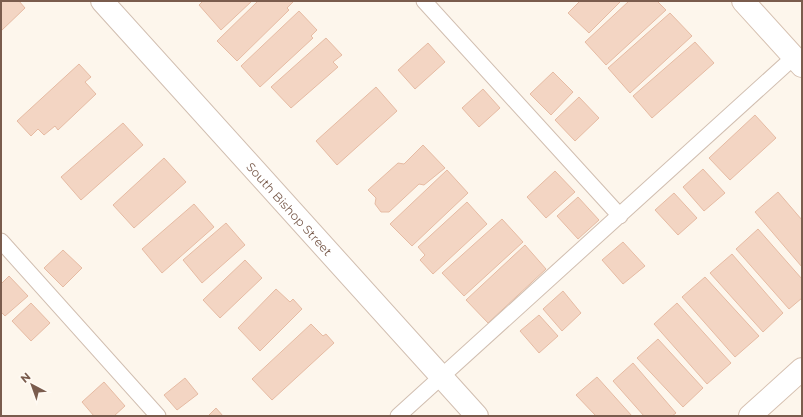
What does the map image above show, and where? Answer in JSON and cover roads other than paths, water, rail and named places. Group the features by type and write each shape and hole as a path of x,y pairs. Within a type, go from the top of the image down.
{"street":[{"name":"South Bishop Street","path":"102,1 477,416"},
{"path":"743,1 798,62"},
{"path":"750,416 802,369"}],"lane":[{"path":"424,1 620,216"},
{"path":"398,416 620,216 798,62"},
{"path":"1,241 158,416"}]}
